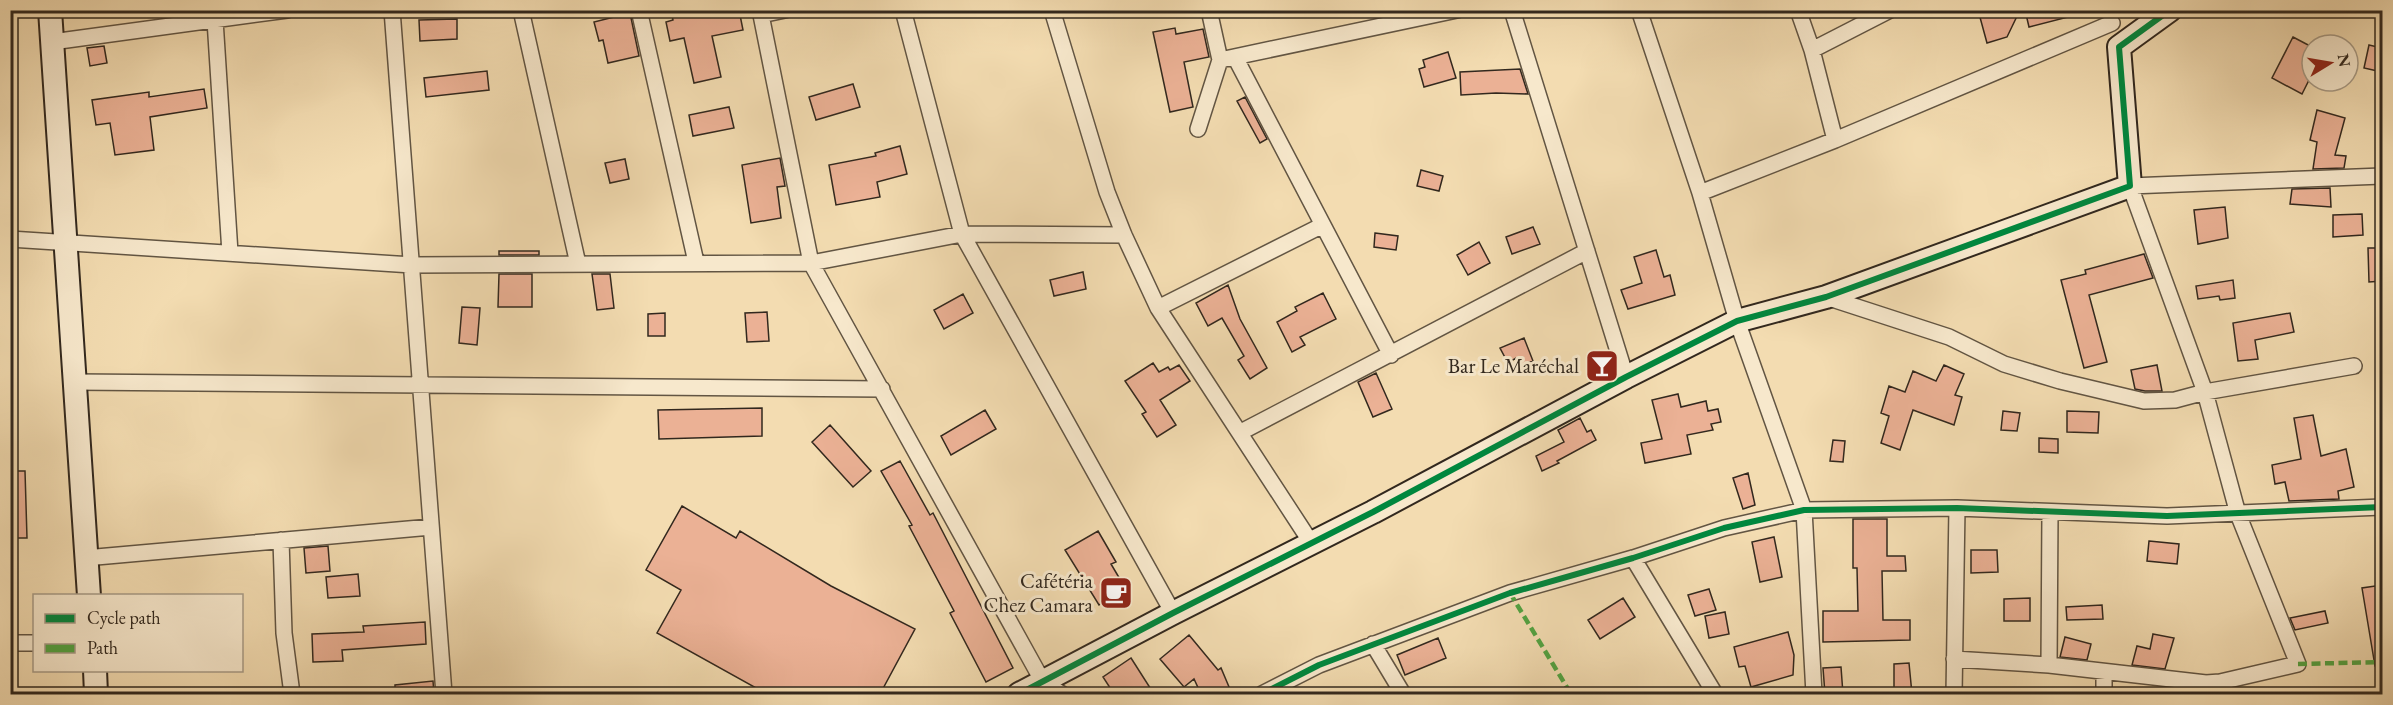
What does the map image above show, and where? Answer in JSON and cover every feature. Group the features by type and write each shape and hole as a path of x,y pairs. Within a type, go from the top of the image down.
{"street":[{"path":"50,10 89,594"},
{"path":"52,42 287,10"},
{"path":"392,10 444,694"},
{"path":"521,10 578,264"},
{"path":"639,10 696,262"},
{"path":"785,10 760,13 812,263 1043,682 1062,694"},
{"path":"903,10 962,234 1173,613"},
{"path":"1052,10 1107,192 1158,308 1312,544"},
{"path":"1209,10 1228,58 1323,225 1391,355"},
{"path":"1228,58 1458,10"},
{"path":"1512,10 1626,377"},
{"path":"1639,10 1700,193 1737,321 1804,510 1814,694"},
{"path":"1798,10 1812,50 1835,140"},
{"path":"1812,50 1890,10"},
{"path":"2119,47 2170,10"},
{"path":"1700,193 1835,140 2110,17 2119,47 2130,186 2205,392 2238,514 2298,664 2220,682 2206,683 2049,665 1954,659"},
{"path":"214,20 230,253"},
{"path":"1198,129 1228,58"},
{"path":"1019,694 1173,613 1312,544 1626,377 1737,321 1826,297 2130,186 2382,176"},
{"path":"1158,308 1323,225"},
{"path":"10,239 412,265 812,263 962,234 1124,235"},
{"path":"1241,432 1587,251"},
{"path":"1826,297 1949,337 2004,364 2103,392 2144,400 2175,400 2205,392 2354,366"},
{"path":"74,382 882,389"},
{"path":"1262,694 1319,665 1510,593 1633,558 1724,528 1804,510 1957,508 2167,516 2382,507"},
{"path":"1954,694 1957,508"},
{"path":"2049,665 2050,512"},
{"path":"85,558 430,527"},
{"path":"281,540 284,633 292,694"},
{"path":"1633,558 1715,694"},
{"path":"10,643 33,643"},
{"path":"1373,644 1403,694"},
{"path":"95,672 96,694"},
{"path":"2104,673 2104,694"}],"building":[{"path":"671,10 739,10 743,30 712,36 721,77 694,83 684,38 670,41 666,22 673,20"},
{"path":"1978,10 2020,10 2007,37 1987,43"},
{"path":"2025,10 2076,10 2076,15 2029,27"},
{"path":"630,13 639,56 608,63 603,40 599,41 594,22"},
{"path":"457,19 457,39 420,41 419,20"},
{"path":"1175,28 1176,34 1203,29 1209,57 1184,62 1193,107 1170,112 1153,32"},
{"path":"2293,37 2300,41 2300,93 2272,78"},
{"path":"2369,45 2382,48 2382,72 2364,68"},
{"path":"104,46 107,63 90,66 87,48"},
{"path":"1448,52 1456,78 1424,87 1419,69 1425,67 1423,60"},
{"path":"1520,69 1528,94 1461,95 1460,72"},
{"path":"487,71 489,90 426,97 424,78"},
{"path":"853,84 860,107 816,120 809,97"},
{"path":"204,89 207,108 150,117 154,150 115,155 110,123 96,125 92,100 149,92 149,97"},
{"path":"1245,97 1267,139 1260,143 1237,101"},
{"path":"729,107 734,128 693,136 689,115"},
{"path":"2317,110 2345,118 2335,155 2346,156 2344,168 2313,169 2317,142 2310,140"},
{"path":"900,146 907,174 877,182 880,197 836,205 829,165 876,156 875,153"},
{"path":"780,158 785,186 777,187 781,218 751,223 742,165"},
{"path":"625,159 629,179 610,183 605,163"},
{"path":"1421,170 1443,176 1439,191 1417,186"},
{"path":"2330,188 2331,207 2290,204 2292,189"},
{"path":"2225,207 2228,238 2198,244 2194,210"},
{"path":"2362,214 2363,235 2333,237 2333,215"},
{"path":"1533,227 1540,244 1512,254 1506,237"},
{"path":"1375,233 1398,236 1396,250 1374,247"},
{"path":"1479,242 1490,263 1468,275 1457,255"},
{"path":"2368,248 2382,248 2382,281 2369,282"},
{"path":"1656,250 1664,277 1670,275 1675,295 1628,309 1621,290 1642,283 1634,257"},
{"path":"499,251 539,251 539,255 499,255"},
{"path":"2144,254 2153,278 2089,295 2107,362 2084,368 2061,280 2086,274 2085,270"},
{"path":"1083,272 1086,289 1054,296 1050,280"},
{"path":"499,274 532,274 532,307 498,307"},
{"path":"592,274 610,274 614,308 597,310"},
{"path":"2233,280 2235,298 2220,300 2219,296 2198,299 2196,286"},
{"path":"1228,285 1240,319 1267,368 1250,379 1238,360 1244,356 1222,318 1208,326 1196,303"},
{"path":"1323,293 1336,319 1300,337 1305,345 1292,352 1277,322 1297,311 1295,307"},
{"path":"963,294 973,313 944,329 934,310"},
{"path":"462,307 480,308 477,345 459,343"},
{"path":"767,312 769,341 747,342 745,313"},
{"path":"665,313 665,336 648,336 648,314"},
{"path":"2290,313 2294,332 2255,340 2258,359 2238,361 2233,323"},
{"path":"1524,338 1533,361 1520,366 1516,358 1508,363 1500,348"},
{"path":"1153,363 1159,372 1179,365 1190,381 1160,400 1176,425 1157,437 1142,414 1146,412 1125,381"},
{"path":"1944,365 1964,374 1955,395 1962,397 1954,425 1913,410 1900,450 1881,443 1889,416 1881,413 1889,386 1905,392 1913,371 1936,381"},
{"path":"2157,365 2162,391 2135,389 2131,370"},
{"path":"1376,373 1392,409 1373,417 1358,382"},
{"path":"1678,394 1681,407 1706,401 1708,411 1718,409 1721,422 1711,424 1713,430 1687,435 1691,454 1645,463 1641,443 1662,439 1652,400"},
{"path":"762,408 762,436 659,439 658,410"},
{"path":"985,410 996,429 951,455 941,436"},
{"path":"2003,411 2020,413 2017,431 2001,430"},
{"path":"2067,411 2099,412 2098,433 2067,432"},
{"path":"2313,415 2321,456 2346,449 2354,487 2338,491 2339,499 2289,501 2285,482 2275,484 2272,465 2301,459 2294,418"},
{"path":"1580,418 1587,432 1591,430 1596,440 1542,471 1536,456 1564,442 1558,430"},
{"path":"830,425 871,471 853,487 812,442"},
{"path":"2039,438 2058,439 2058,453 2039,452"},
{"path":"1833,440 1845,441 1843,462 1830,461"},
{"path":"900,461 930,515 933,513 1013,668 986,682 950,613 954,611 909,526 912,525 881,471"},
{"path":"10,471 25,471 27,538 10,538"},
{"path":"1748,473 1755,505 1743,509 1733,478"},
{"path":"682,506 736,538 740,531 831,586 915,629 880,694 767,694 657,633 681,590 646,570"},
{"path":"1853,519 1887,519 1887,556 1905,556 1906,571 1882,571 1883,620 1910,620 1910,640 1823,642 1823,611 1858,611 1857,568 1853,568"},
{"path":"1098,531 1116,562 1111,564 1127,591 1099,605 1065,550"},
{"path":"1774,537 1782,577 1760,582 1752,542"},
{"path":"2149,541 2179,544 2177,564 2147,561"},
{"path":"328,546 330,571 306,573 304,548"},
{"path":"1971,550 1997,550 1998,572 1971,573"},
{"path":"358,574 360,596 328,598 326,577"},
{"path":"2382,585 2382,665 2375,666 2362,588"},
{"path":"1709,589 1716,610 1695,616 1688,595"},
{"path":"1623,598 1635,617 1600,639 1588,620"},
{"path":"2030,598 2030,621 2004,621 2004,599"},
{"path":"2102,605 2103,619 2067,620 2066,607"},
{"path":"2325,611 2328,623 2295,630 2290,618"},
{"path":"1725,612 1729,634 1709,638 1705,616"},
{"path":"425,622 426,644 342,650 343,661 313,662 312,634 364,632 363,626"},
{"path":"1788,632 1794,655 1793,675 1751,687 1745,666 1739,667 1734,647"},
{"path":"2153,634 2174,638 2165,669 2132,665 2137,646 2150,649"},
{"path":"1189,635 1218,670 1221,668 1232,694 1201,694 1194,679 1184,687 1160,659"},
{"path":"2065,637 2091,644 2087,660 2060,657"},
{"path":"1438,638 1446,658 1405,675 1397,655"},
{"path":"1131,658 1154,694 1114,694 1103,677"},
{"path":"1909,663 1912,694 1894,694 1894,664"},
{"path":"1841,667 1843,694 1825,694 1823,668"},
{"path":"433,681 434,694 395,694 395,685"}],"marked path":[{"path":"1510,593 1571,694"},
{"path":"2298,664 2382,662"}],"cycle path":[{"path":"1019,694 1737,321 1826,297 2130,186 2119,47 2170,10"},
{"path":"1262,694 1319,665 1510,593 1633,558 1724,528 1804,510 1957,508 2167,516 2382,507"}],"place":[{"name":"Bar Le Maréchal","path":"1602,366"},
{"name":"Cafétéria Chez Camara","path":"1116,593"}]}
